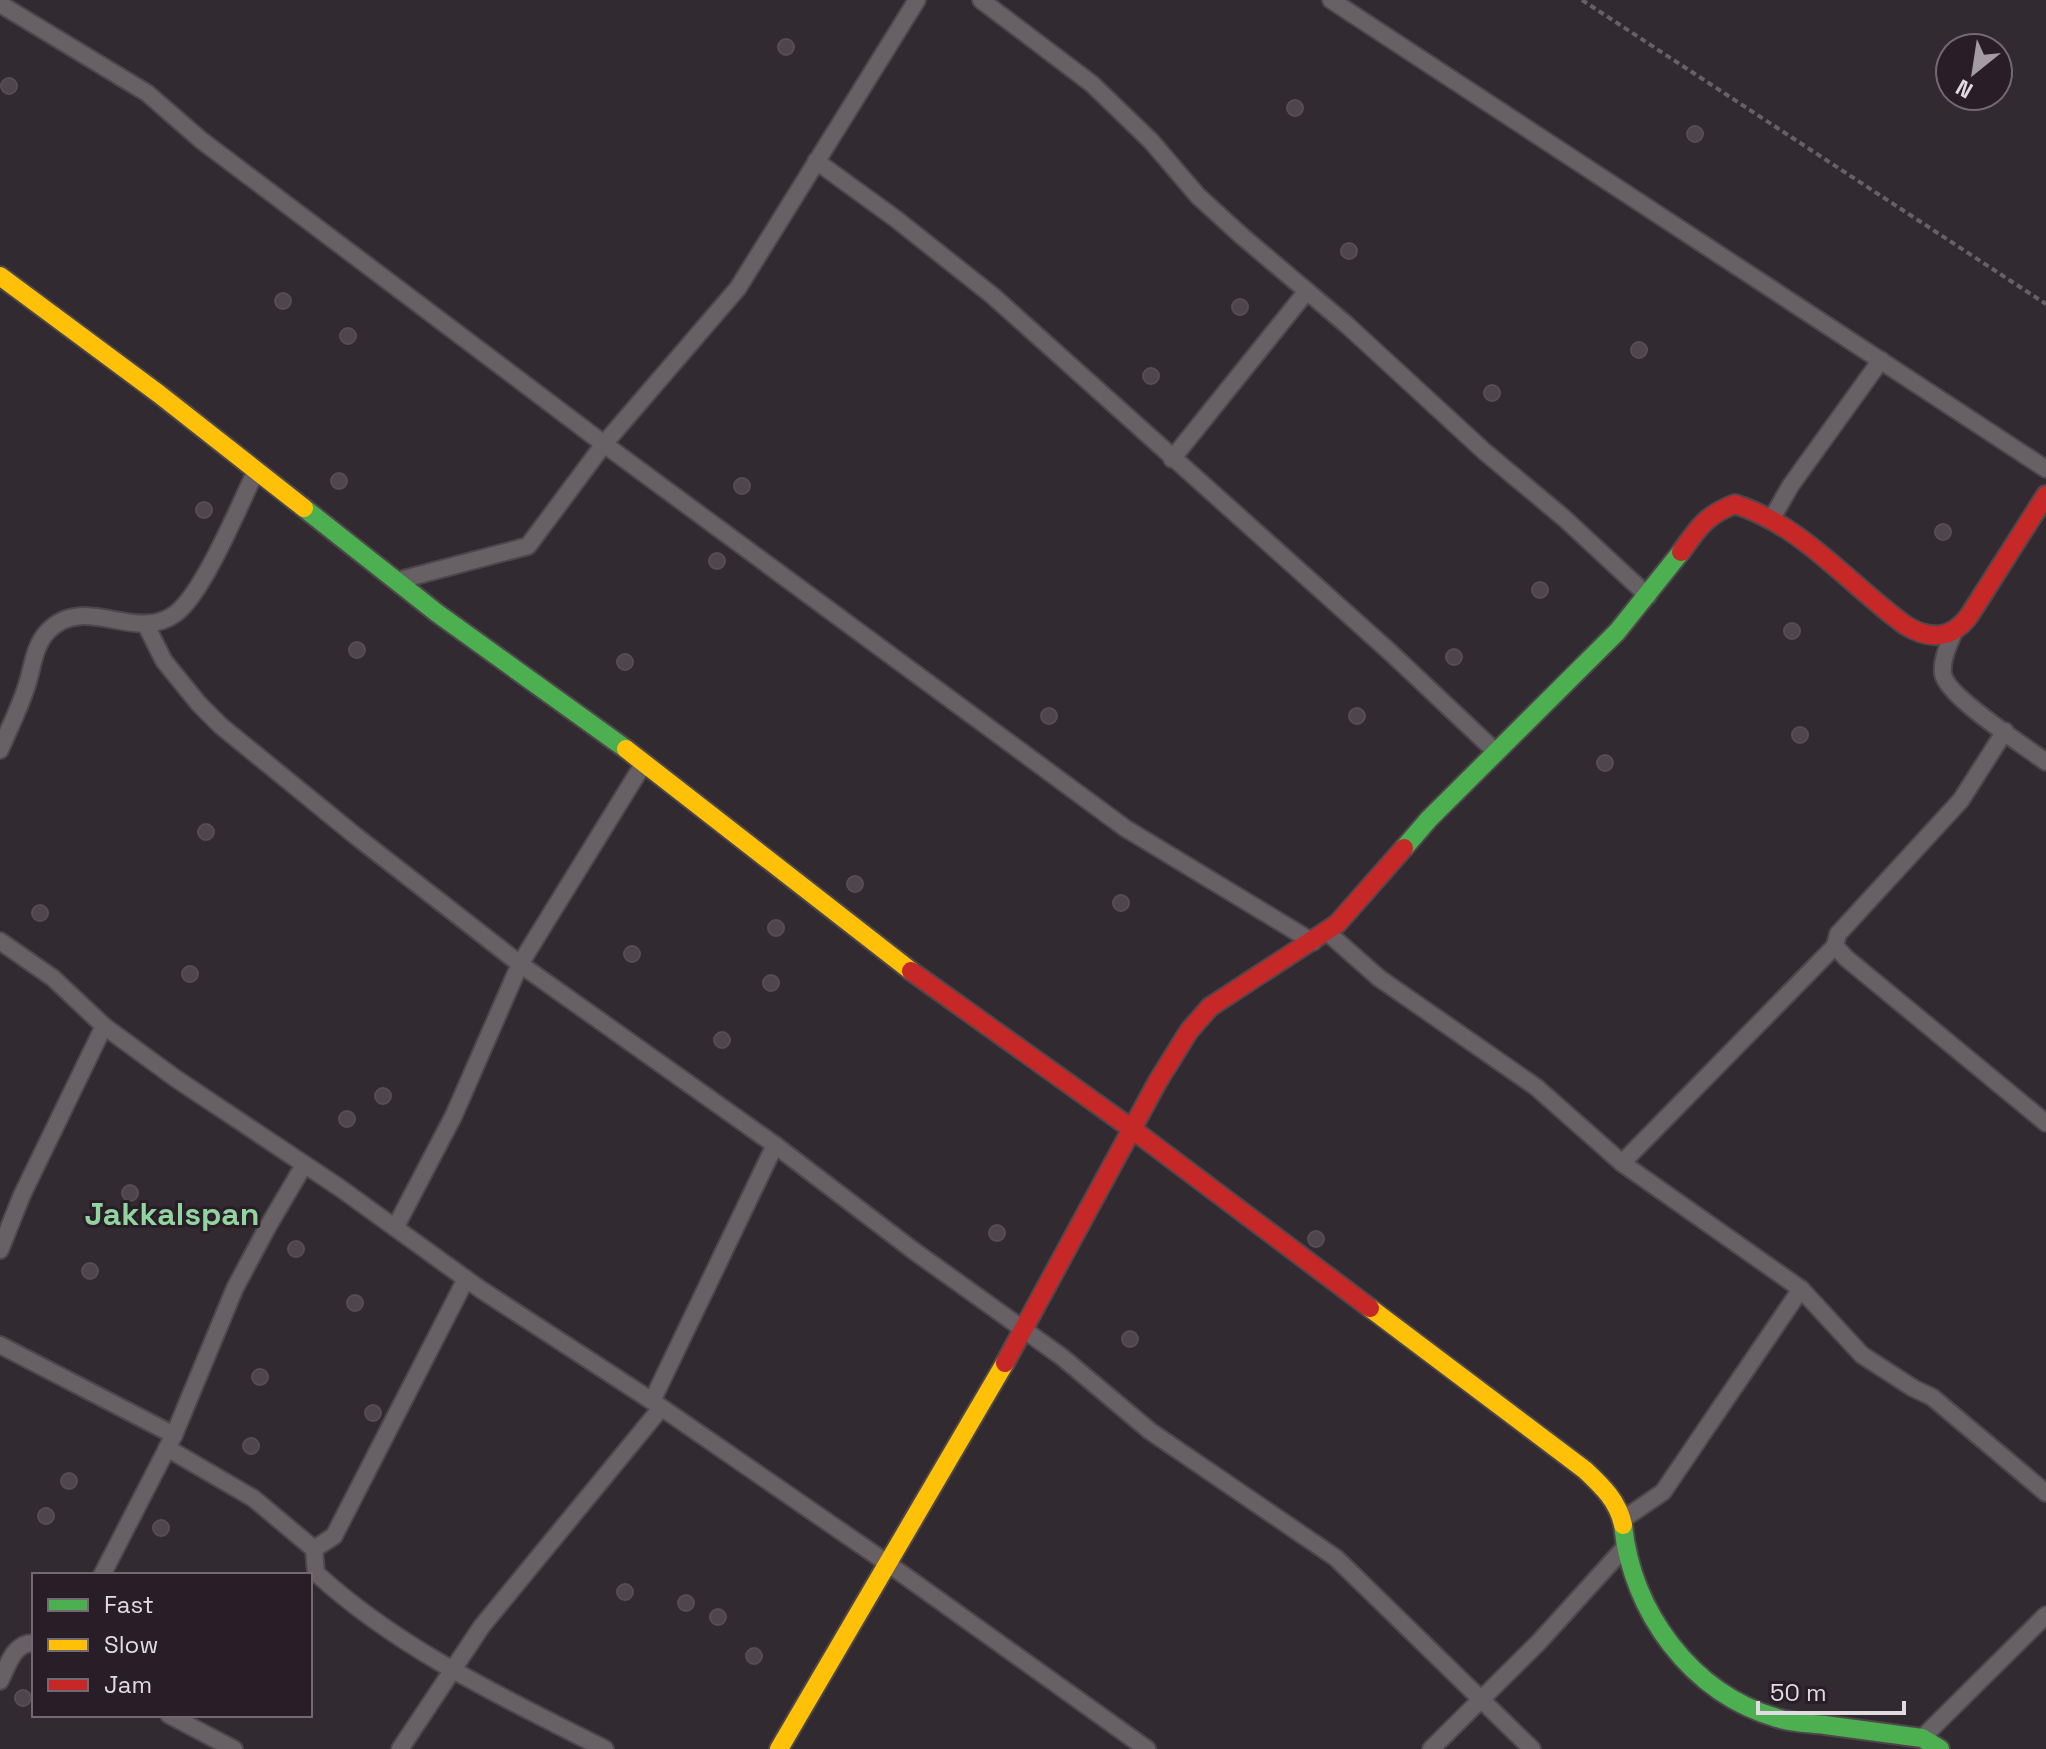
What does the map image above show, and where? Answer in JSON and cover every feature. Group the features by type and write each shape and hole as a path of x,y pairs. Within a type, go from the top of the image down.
{"street":[{"path":"396,581 528,546 604,444 738,288 917,0"},
{"path":"981,0 1092,84 1151,141 1198,196 1423,393 1485,452 1564,518 1648,596"},
{"path":"1331,0 2046,469"},
{"path":"0,4 147,93 201,140 604,444 1125,828 1320,937 1536,1087 1622,1163 1801,1289 1862,1355 1932,1397 2046,1493"},
{"path":"816,161 993,296 1390,652 1495,751"},
{"path":"0,276 159,394 437,613 586,718 893,958 1132,1129 1585,1470 1605,1488 1616,1505 1622,1520 1625,1547 1642,1593 1664,1638 1682,1660 1710,1685 1747,1707 1779,1719 1898,1742 1922,1738 2046,1615"},
{"path":"1172,459 1307,291"},
{"path":"1772,518 1809,459 1881,360"},
{"path":"0,750 26,689 37,646 50,628 77,615 146,625 174,614 189,600 256,471"},
{"path":"2046,495 2007,561 1966,620 1954,632 1945,657 1943,677 1964,701 2046,762"},
{"path":"779,1749 1024,1330 1174,1055 1210,1007 1243,983 1320,937 1352,908 1384,868 1495,751 1579,670 1648,596 1704,521 1716,511 1735,504 1772,518 1795,533 1894,617 1918,633 1936,638 1954,632"},
{"path":"146,625 164,661 221,726 357,837 520,964 775,1145 1081,1372 1150,1431 1336,1558 1532,1749"},
{"path":"1622,1163 1835,946 1838,934 1961,800 2005,731"},
{"path":"395,1228 454,1115 520,964 644,763"},
{"path":"0,941 53,978 104,1026 466,1279 657,1404 887,1563 1147,1749"},
{"path":"1835,946 2046,1123"},
{"path":"0,1250 22,1195 104,1026"},
{"path":"400,1749 482,1626 657,1404 775,1145"},
{"path":"103,1573 170,1441 235,1288 304,1165"},
{"path":"314,1549 334,1536 466,1279"},
{"path":"1622,1520 1663,1492 1801,1289"},
{"path":"0,1345 170,1441 253,1498 314,1549 316,1573 337,1592 451,1671 605,1749"},
{"path":"1431,1749 1539,1642 1625,1547"},
{"path":"0,1681 19,1646 32,1643"},
{"path":"173,1717 234,1749"},
{"path":"1922,1738 1940,1749"}],"path":[{"path":"1582,0 2046,304"}],"building":[{"path":"783,39 789,39 794,47 792,53 783,55 778,50 778,44"},
{"path":"6,78 12,78 17,86 15,92 6,94 1,89 1,83"},
{"path":"1292,100 1298,100 1303,108 1301,114 1292,116 1287,111 1287,105"},
{"path":"1692,126 1698,126 1703,134 1701,140 1692,142 1687,137 1687,131"},
{"path":"1346,243 1352,243 1357,251 1355,257 1346,259 1341,254 1341,248"},
{"path":"280,293 286,293 291,301 289,307 280,309 275,304 275,298"},
{"path":"1237,299 1243,299 1248,307 1246,313 1237,315 1232,310 1232,304"},
{"path":"345,328 351,328 356,336 354,342 345,344 340,339 340,333"},
{"path":"1636,342 1642,342 1647,350 1645,356 1636,358 1631,353 1631,347"},
{"path":"1148,368 1154,368 1159,376 1157,382 1148,384 1143,379 1143,373"},
{"path":"1489,385 1495,385 1500,393 1498,399 1489,401 1484,396 1484,390"},
{"path":"336,473 342,473 347,481 345,487 336,489 331,484 331,478"},
{"path":"739,478 745,478 750,486 748,492 739,494 734,489 734,483"},
{"path":"201,502 207,502 212,510 210,516 201,518 196,513 196,507"},
{"path":"1940,524 1946,524 1951,532 1949,538 1940,540 1935,535 1935,529"},
{"path":"714,553 720,553 725,561 723,567 714,569 709,564 709,558"},
{"path":"1537,582 1543,582 1548,590 1546,596 1537,598 1532,593 1532,587"},
{"path":"1789,623 1795,623 1800,631 1798,637 1789,639 1784,634 1784,628"},
{"path":"354,642 360,642 365,650 363,656 354,658 349,653 349,647"},
{"path":"1451,649 1457,649 1462,657 1460,663 1451,665 1446,660 1446,654"},
{"path":"622,654 628,654 633,662 631,668 622,670 617,665 617,659"},
{"path":"1046,708 1052,708 1057,716 1055,722 1046,724 1041,719 1041,713"},
{"path":"1354,708 1360,708 1365,716 1363,722 1354,724 1349,719 1349,713"},
{"path":"1797,727 1803,727 1808,735 1806,741 1797,743 1792,738 1792,732"},
{"path":"1602,755 1608,755 1613,763 1611,769 1602,771 1597,766 1597,760"},
{"path":"203,824 209,824 214,832 212,838 203,840 198,835 198,829"},
{"path":"852,876 858,876 863,884 861,890 852,892 847,887 847,881"},
{"path":"1118,895 1124,895 1129,903 1127,909 1118,911 1113,906 1113,900"},
{"path":"37,905 43,905 48,913 46,919 37,921 32,916 32,910"},
{"path":"773,920 779,920 784,928 782,934 773,936 768,931 768,925"},
{"path":"629,946 635,946 640,954 638,960 629,962 624,957 624,951"},
{"path":"187,966 193,966 198,974 196,980 187,982 182,977 182,971"},
{"path":"768,975 774,975 779,983 777,989 768,991 763,986 763,980"},
{"path":"719,1032 725,1032 730,1040 728,1046 719,1048 714,1043 714,1037"},
{"path":"380,1088 386,1088 391,1096 389,1102 380,1104 375,1099 375,1093"},
{"path":"344,1111 350,1111 355,1119 353,1125 344,1127 339,1122 339,1116"},
{"path":"127,1185 133,1185 138,1193 136,1199 127,1201 122,1196 122,1190"},
{"path":"994,1225 1000,1225 1005,1233 1003,1239 994,1241 989,1236 989,1230"},
{"path":"1313,1231 1319,1231 1324,1239 1322,1245 1313,1247 1308,1242 1308,1236"},
{"path":"293,1241 299,1241 304,1249 302,1255 293,1257 288,1252 288,1246"},
{"path":"87,1263 93,1263 98,1271 96,1277 87,1279 82,1274 82,1268"},
{"path":"352,1295 358,1295 363,1303 361,1309 352,1311 347,1306 347,1300"},
{"path":"1127,1331 1133,1331 1138,1339 1136,1345 1127,1347 1122,1342 1122,1336"},
{"path":"257,1369 263,1369 268,1377 266,1383 257,1385 252,1380 252,1374"},
{"path":"370,1405 376,1405 381,1413 379,1419 370,1421 365,1416 365,1410"},
{"path":"248,1438 254,1438 259,1446 257,1452 248,1454 243,1449 243,1443"},
{"path":"66,1473 72,1473 77,1481 75,1487 66,1489 61,1484 61,1478"},
{"path":"43,1508 49,1508 54,1516 52,1522 43,1524 38,1519 38,1513"},
{"path":"158,1520 164,1520 169,1528 167,1534 158,1536 153,1531 153,1525"},
{"path":"622,1584 628,1584 633,1592 631,1598 622,1600 617,1595 617,1589"},
{"path":"683,1595 689,1595 694,1603 692,1609 683,1611 678,1606 678,1600"},
{"path":"715,1609 721,1609 726,1617 724,1623 715,1625 710,1620 710,1614"},
{"path":"751,1648 757,1648 762,1656 760,1662 751,1664 746,1659 746,1653"},
{"path":"20,1690 26,1690 31,1698 29,1704 20,1706 15,1701 15,1695"}],"traffic: fast":[{"path":"304,508 437,613 626,749"},
{"path":"1404,848 1429,819 1617,632 1681,552"},
{"path":"1623,1525 1629,1557 1653,1618 1671,1645 1718,1690 1746,1706 1783,1720 1922,1738 1940,1749"}],"traffic: slow":[{"path":"0,276 159,394 304,508"},
{"path":"626,749 911,971"},
{"path":"1370,1308 1585,1470 1613,1501 1623,1525"},
{"path":"779,1749 1005,1363"}],"traffic: jam":[{"path":"1681,552 1704,523 1735,504 1760,514 1804,541 1905,625 1923,633 1939,635 1955,630 1969,616 2046,495"},
{"path":"1005,1363 1158,1081 1189,1031 1210,1007 1337,924 1404,848"},
{"path":"911,971 1132,1129 1370,1308"}],"district":[{"name":"Jakkalspan","path":"172,1214"}]}
